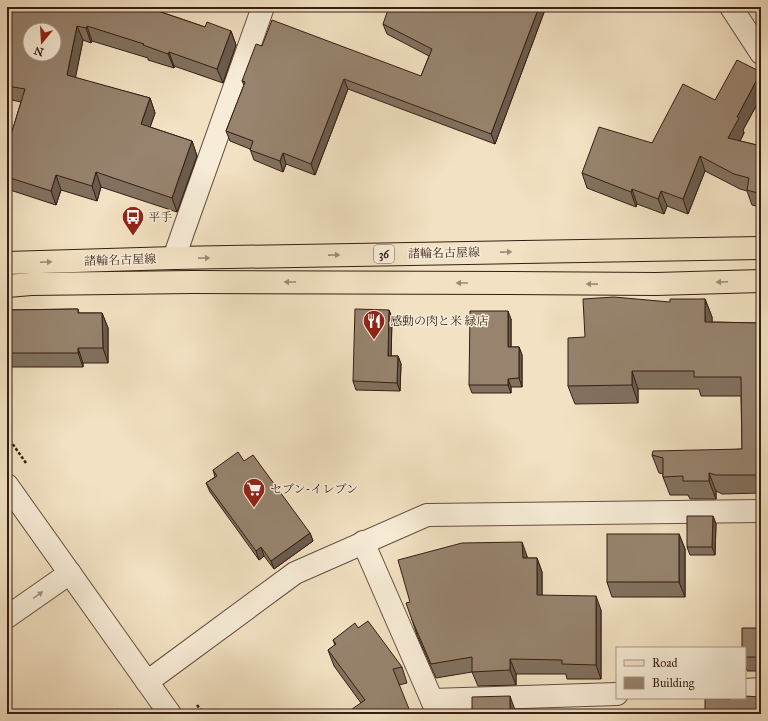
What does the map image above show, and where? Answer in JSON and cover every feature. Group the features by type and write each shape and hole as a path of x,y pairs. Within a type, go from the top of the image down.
{"main road":[{"name":"諸輪名古屋線","path":"7,263 174,258 761,248"},
{"name":"諸輪名古屋線","path":"7,286 31,284 192,282 656,284 761,281"}],"street":[{"path":"174,258 263,7"},
{"path":"731,7 761,53"},
{"path":"7,485 170,714"},
{"path":"147,682 295,573 427,515 761,511"},
{"path":"363,542 435,707 616,694"},
{"path":"7,617 70,573"},
{"path":"746,690 761,689"}],"building":[{"path":"7,7 149,7 205,27 207,22 231,31 217,69 87,26 86,28 77,26 67,75 150,98 141,124 192,141 172,198 96,172 92,186 56,175 51,191 7,177 7,148 25,89 7,86"},
{"path":"389,7 539,7 491,134 344,79 311,164 283,153 280,161 250,150 253,141 226,131 245,82 242,81 256,44 262,46 272,20 421,76 432,49 383,24"},
{"path":"761,13 761,20 759,20 758,18"},
{"path":"737,60 761,72 737,117 739,118 728,138 761,146 761,194 747,190 749,178 734,174 700,156 683,199 661,191 658,199 632,189 631,192 582,173 599,127 652,143 683,84 715,100"},
{"path":"614,297 670,302 670,299 705,299 705,322 761,323 761,475 716,475 709,473 709,481 683,481 683,476 663,477 663,458 652,455 653,451 742,449 741,377 694,377 694,371 632,371 632,385 568,386 568,338 585,337 583,299"},
{"path":"78,309 78,313 102,313 103,348 78,348 78,353 7,353 7,310"},
{"name":"感動の肉と米 緑店","path":"355,309 389,310 388,356 398,356 397,383 353,381"},
{"path":"470,311 508,311 508,347 519,347 519,378 508,379 508,385 469,385"},
{"path":"238,452 244,461 253,455 310,533 271,561 261,547 256,551 206,483 217,476 213,470"},
{"path":"687,516 713,516 712,547 687,547"},
{"path":"607,534 679,534 679,582 607,582"},
{"path":"522,542 523,558 537,558 537,595 596,596 596,665 562,664 562,660 510,659 510,670 472,672 472,657 431,664 406,603 410,602 398,560 462,543"},
{"path":"368,621 402,667 393,669 411,714 345,714 365,700 328,650 336,644 333,640 355,623 358,628"},
{"path":"742,628 761,628 761,657 746,657 746,647 742,647"},
{"path":"510,696 510,714 472,714 472,697"},
{"path":"746,696 761,697 761,714 705,714 705,699 746,699"},
{"path":"118,709 121,714 110,714"}],"place":[{"name":"平手","path":"133,236"},
{"name":"感動の肉と米 緑店","path":"374,340"},
{"name":"セブン-イレブン","path":"254,508"}]}
